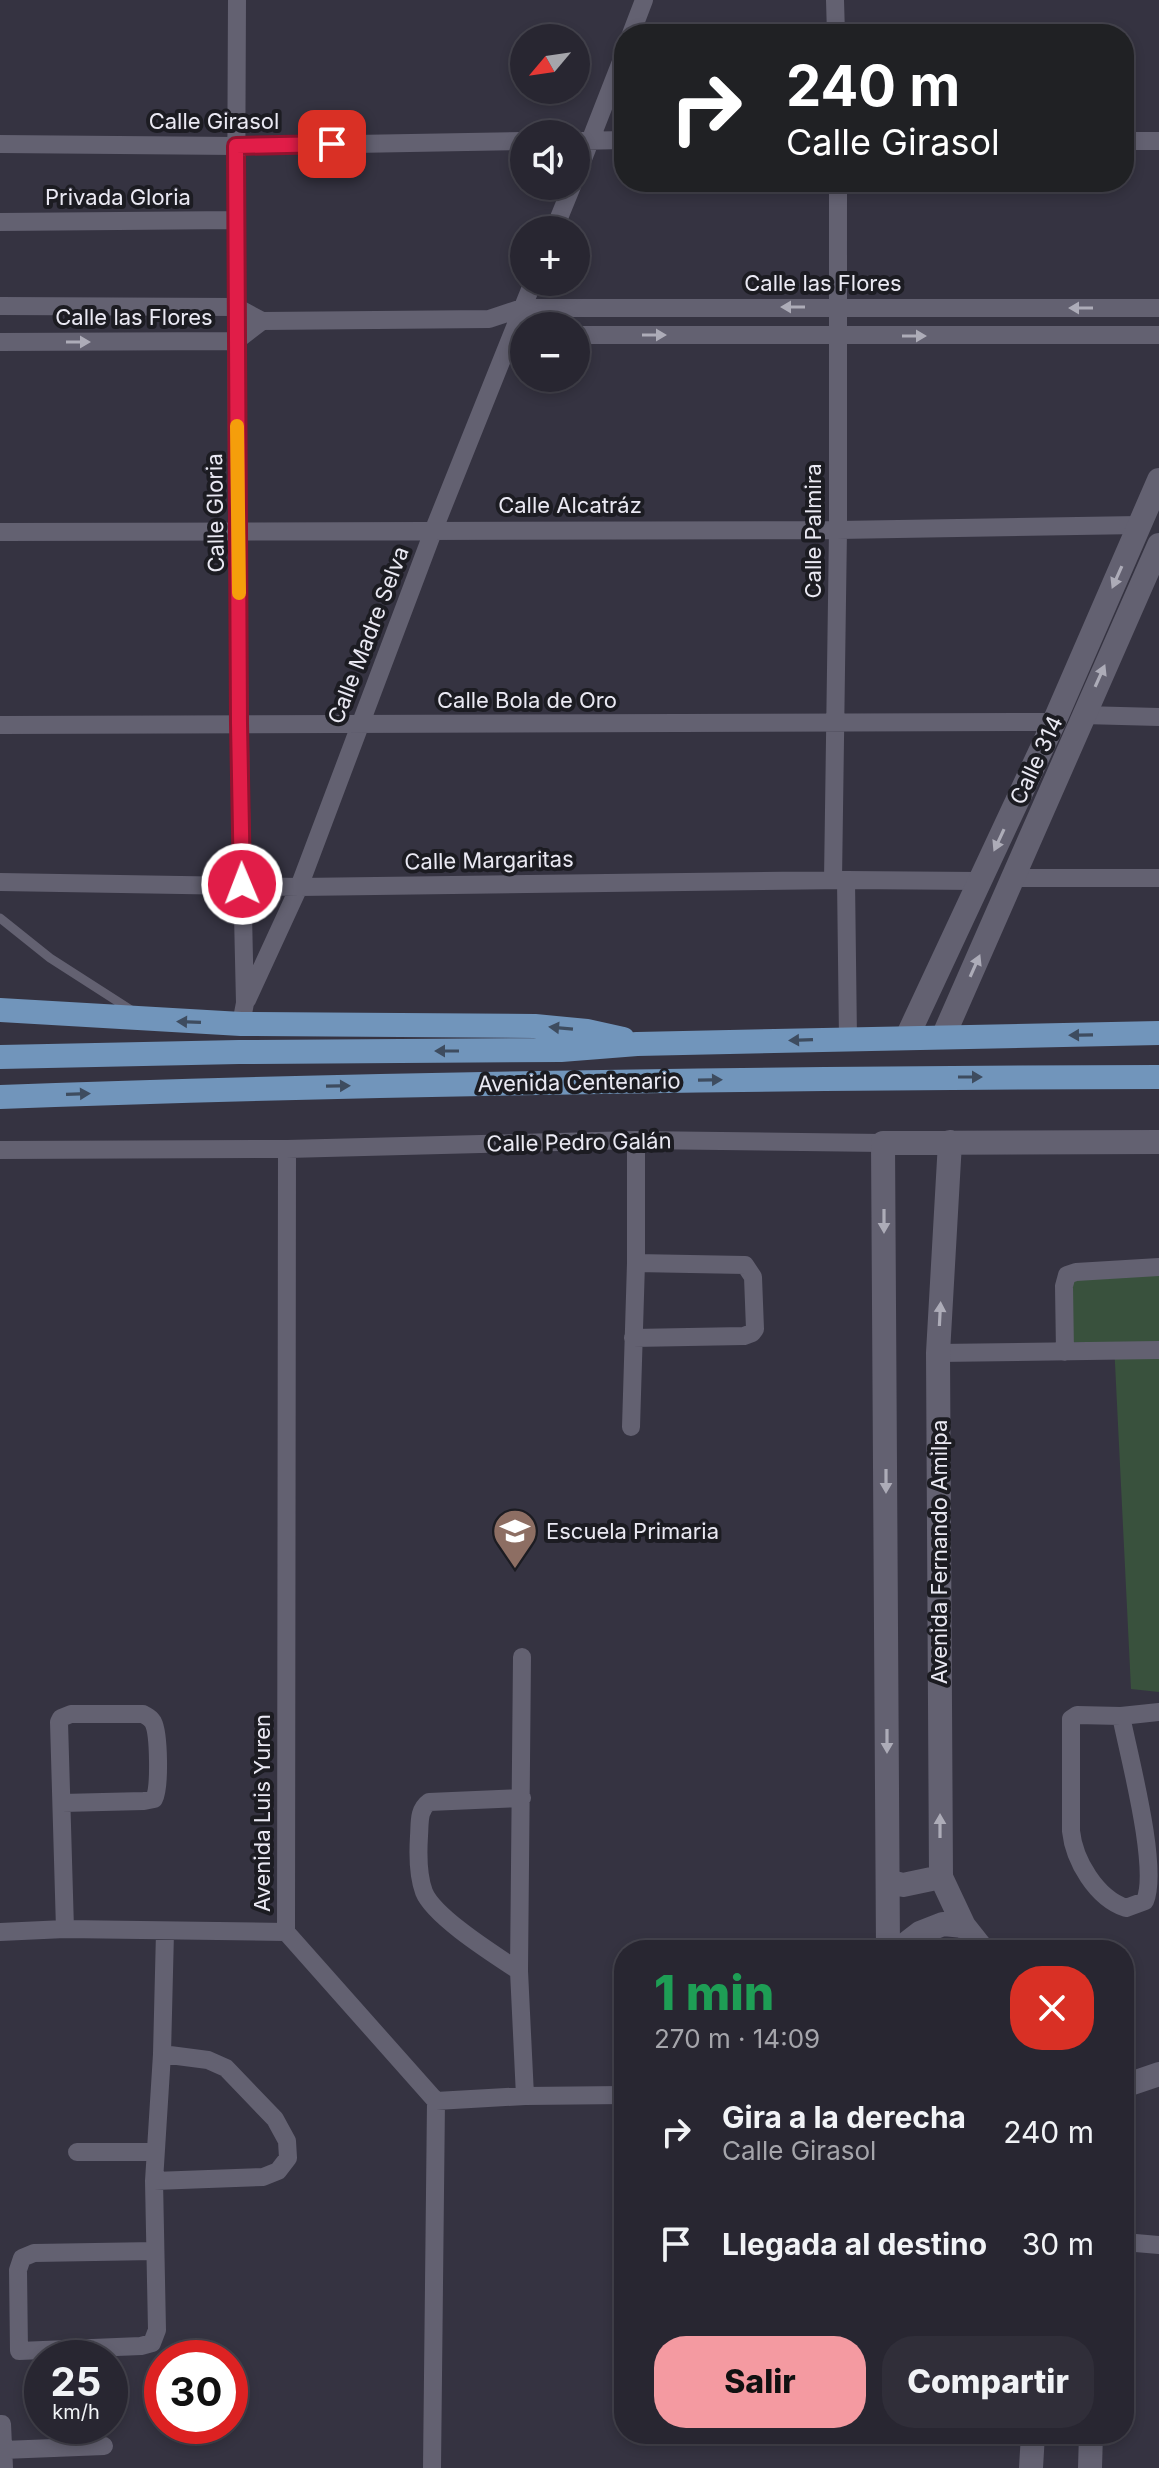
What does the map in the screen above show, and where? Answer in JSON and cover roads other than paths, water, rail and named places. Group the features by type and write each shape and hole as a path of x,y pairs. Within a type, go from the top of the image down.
{"main road":[{"name":"Avenida Centenario","path":"0,1010 148,1021 243,1014 535,1026 599,1033 637,1044"},
{"name":"Avenida Centenario","path":"0,1057 561,1050 637,1044 1159,1033"},
{"name":"Avenida Centenario","path":"0,1097 282,1087 1159,1077"}],"street":[{"name":"Calle Gloria","path":"237,0 236,341 243,1014"},
{"path":"635,24 644,0"},
{"path":"835,0 836,24"},
{"path":"590,127 614,76"},
{"path":"590,140 614,140"},
{"name":"Calle Girasol","path":"0,144 236,146 510,141"},
{"path":"1134,141 1159,141"},
{"name":"Calle Palmira","path":"838,192 835,722 848,1039"},
{"name":"Privada Gloria","path":"0,222 236,220"},
{"name":"Calle Madre Selva","path":"521,312 527,296"},
{"name":"Calle las Flores","path":"0,306 236,307 262,321 489,319 522,308 1159,308"},
{"path":"489,319 510,331"},
{"name":"Calle las Flores","path":"0,342 236,341 262,321"},
{"path":"590,335 1159,335"},
{"name":"Calle Madre Selva","path":"243,1014 299,887 434,529 510,353"},
{"name":"Calle 314","path":"907,1037 1054,722 1159,480"},
{"name":"Calle Alcatráz","path":"0,532 838,530 1139,525"},
{"path":"943,1037 1159,545"},
{"path":"1083,715 1159,717"},
{"name":"Calle Bola de Oro","path":"0,725 1054,722"},
{"path":"1013,878 1159,878"},
{"name":"Calle Margaritas","path":"0,882 299,887 979,881"},
{"path":"631,1427 636,1140"},
{"name":"Calle Pedro Galán","path":"0,1150 287,1149 636,1140 1159,1142"},
{"name":"Avenida Fernando Amilpa","path":"950,1142 938,1353 941,1877 964,1926 975,1940"},
{"path":"883,1143 888,1940"},
{"name":"Avenida Luis Yuren","path":"287,1149 286,1932 436,2101"},
{"path":"633,1338 744,1336 755,1329 753,1277 745,1265 636,1263"},
{"path":"1065,1352 1064,1286 1067,1275 1159,1267"},
{"path":"938,1353 1159,1350"},
{"path":"522,1657 519,1971 525,2096"},
{"path":"1121,1716 1149,1861 1149,1891 1145,1901 1126,1908 1115,1904 1105,1894 1079,1863 1073,1848 1071,1719 1080,1714 1121,1716 1159,1712"},
{"path":"62,1803 154,1799 158,1789 155,1731 151,1720 143,1714 71,1714 61,1718 58,1728 65,1929"},
{"path":"519,1971 451,1923 427,1897 418,1849 422,1810 429,1802 522,1798"},
{"path":"888,1881 903,1885 941,1877"},
{"path":"911,1940 943,1924 964,1926"},
{"path":"0,1932 65,1929 286,1932"},
{"path":"155,2251 34,2253 22,2258 18,2270 19,2351 141,2346 152,2343 157,2330 154,2152 162,2054 165,1932"},
{"path":"154,2181 263,2177 278,2171 288,2158 287,2141 275,2119 226,2068 208,2060 162,2054"},
{"path":"1134,2083 1159,2074"},
{"path":"432,2468 436,2101 614,2095"},
{"path":"77,2152 154,2152"},
{"path":"1134,2243 1159,2245"},
{"path":"0,2424 4,2459 104,2446"},
{"path":"1031,2468 1032,2444"},
{"path":"1090,2468 1091,2444"}],"lane":[{"path":"0,918 50,958 148,1021"}],"place":[{"name":"Escuela Primaria","path":"515,1570"}]}
